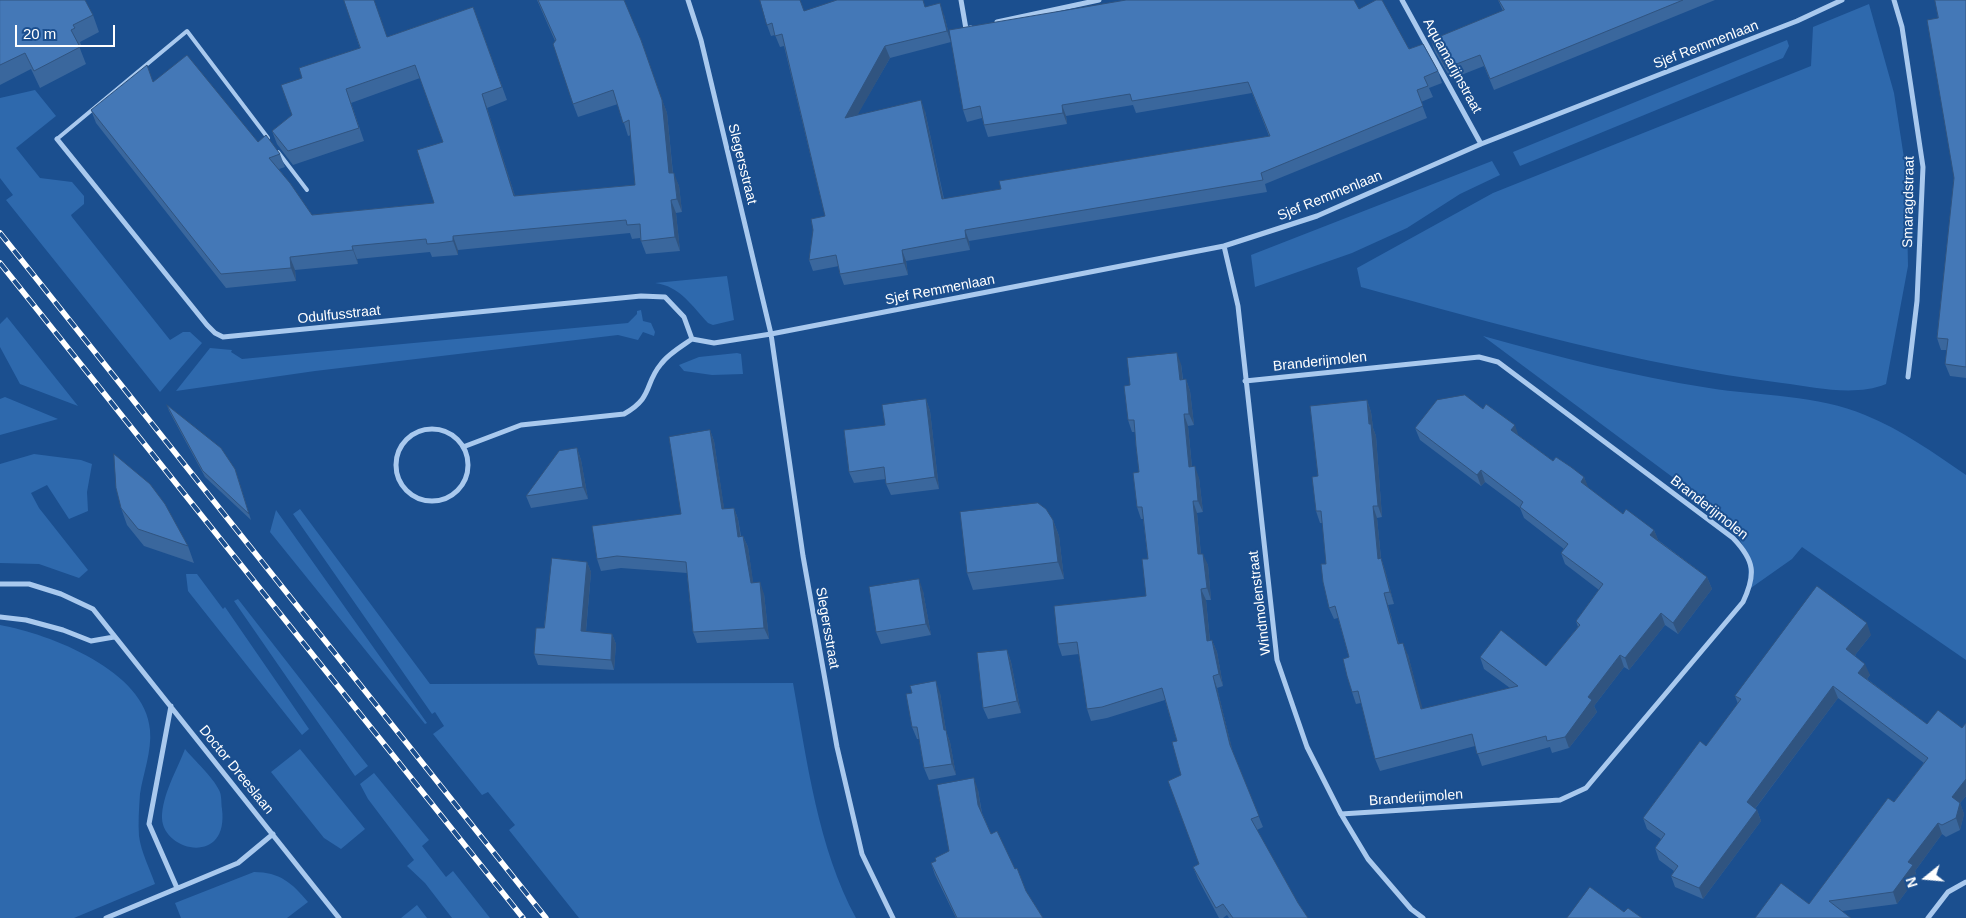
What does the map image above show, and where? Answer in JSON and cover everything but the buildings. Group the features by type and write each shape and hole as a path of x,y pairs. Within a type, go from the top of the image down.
{"street":[{"name":"Slegersstraat","path":"688,0 700,40 771,334 803,556 837,747 862,854 893,918"},
{"path":"961,0 966,29 976,27"},
{"path":"995,23 1099,0"},
{"name":"Aquamarijnstraat","path":"1402,0 1481,144"},
{"name":"Sjef Remmenlaan","path":"771,334 1224,246 1317,216 1481,144 1797,21 1842,0"},
{"name":"Smaragdstraat","path":"1894,0 1902,27 1923,167 1917,301 1908,377"},
{"name":"Odulfusstraat","path":"57,139 207,325 214,333 223,337 641,296 665,297 684,317 692,339"},
{"name":"Windmolenstraat","path":"1224,246 1238,306 1277,660 1307,748 1340,814 1368,859 1411,909 1423,918"},
{"path":"463,447 521,425 624,414 636,407 645,398 660,364 692,339 714,343 771,334"},
{"name":"Branderijmolen","path":"1245,381 1479,357 1498,362 1733,538 1747,553 1752,569 1752,584 1743,602 1586,788 1560,800 1340,814"},
{"path":"435,429 456,438 463,447 468,463 465,480 456,494 440,501 423,501 408,494 398,480 395,463 398,452 404,442 412,435 423,430 435,429"},
{"name":"Doctor Dreeslaan","path":"0,584 29,584 62,594 94,609 114,637 339,918"},
{"path":"0,617 26,620 63,630 91,641 114,637"},
{"path":"171,706 149,824 177,888"},
{"path":"106,918 238,863 273,834"},
{"path":"1928,918 1948,892 1966,882"}],"lane":[{"path":"57,139 187,31 271,142"},
{"path":"277,150 307,190"}],"shaded area":[{"path":"1869,4 1894,93 1906,171 1908,266 1886,384 1861,390 1834,390 1675,366 1622,355 1465,316 1361,287 1357,268 1493,193 1811,66 1813,27"},
{"path":"1787,40 1789,46 1783,58 1520,166 1513,152"},
{"path":"35,90 56,116 16,148 40,178 72,182 84,196 84,204 71,215 72,217 170,340 183,332 190,332 202,343 160,392 6,200 13,195 0,178 0,98"},
{"path":"1492,161 1500,175 1460,194 1407,228 1352,253 1255,287 1251,255"},
{"path":"727,276 734,320 713,325 708,323 679,292 655,283"},
{"path":"641,310 643,321 651,323 655,332 654,336 643,332 638,340 618,335 315,371 176,391 210,348 232,350 231,352 242,359 628,323 637,314 637,311"},
{"path":"7,317 78,406 20,384 0,347 0,324"},
{"path":"1483,336 1567,359 1652,378 1728,391 1809,400 1847,408 1879,421 1942,458 1966,475 1966,660 1802,547 1792,559 1748,590 1749,575 1746,553 1737,536 1714,508"},
{"path":"741,354 743,374 712,375 684,371 679,365 699,357"},
{"path":"5,397 58,419 0,435 0,399"},
{"path":"34,454 81,460 92,464 87,492 88,511 69,519 47,485 31,493 39,508 88,570 79,578 39,564 0,563 0,464"},
{"path":"300,509 430,684 793,683 809,773 823,833 832,863 856,918 579,918 509,830 515,825 488,792 482,795 433,734 444,726 435,712 432,714 293,514"},
{"path":"276,510 427,723 425,724 270,532"},
{"path":"186,574 197,574 223,609 225,607 309,729 302,735 188,591"},
{"path":"238,599 368,766 355,776 234,601"},
{"path":"0,625 44,637 68,647 114,673 132,690 144,709 150,730 149,754 140,794 139,836 155,884 74,918 0,918"},
{"path":"185,749 216,785 221,794 221,827 216,839 206,846 195,848 183,845 173,839 165,830 162,818 164,800"},
{"path":"300,749 365,829 341,849 324,838 271,772"},
{"path":"374,773 429,840 422,846 446,877 453,871 490,918 452,918 425,883 407,866 414,860 368,799 360,784"},
{"path":"254,872 278,876 291,884 308,902 287,918 181,918 175,903"},
{"path":"417,905 427,918 401,918"}],"railway":[{"path":"0,233 546,918"},
{"path":"0,263 523,918"}]}
